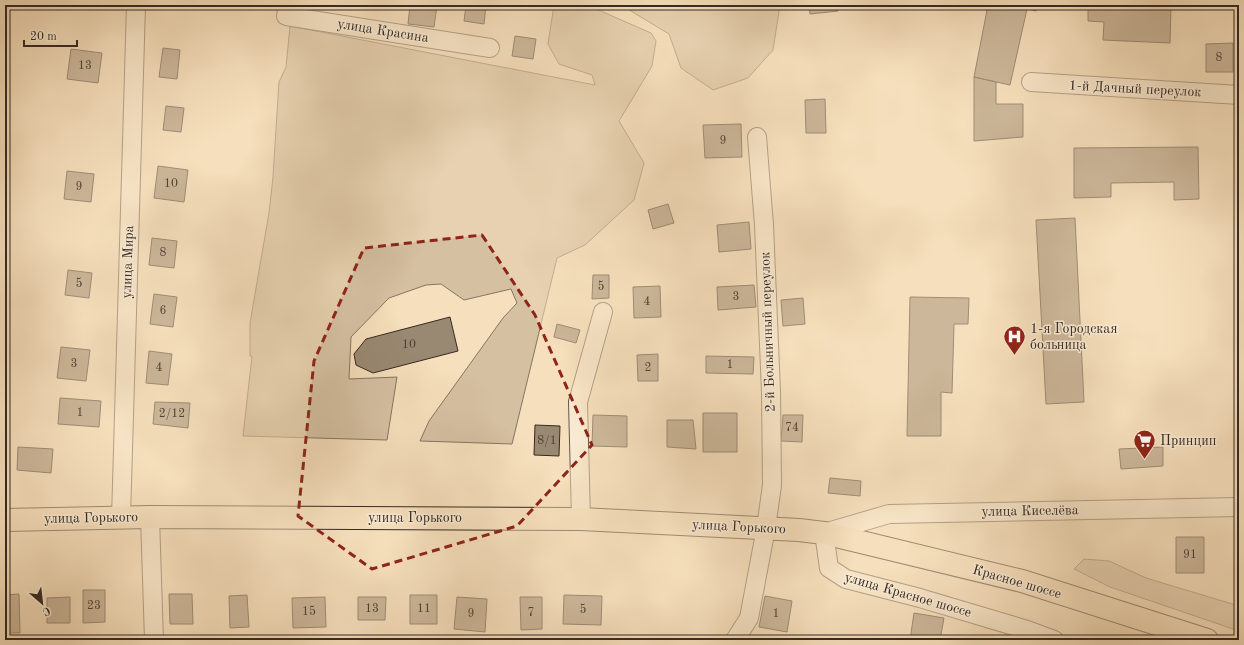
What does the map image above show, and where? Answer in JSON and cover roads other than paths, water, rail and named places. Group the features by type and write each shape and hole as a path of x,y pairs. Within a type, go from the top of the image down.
{"main road":[{"name":"улица Горького","path":"5,520 150,517 582,518 824,532"},
{"name":"Красное шоссе","path":"824,532 1022,581 1207,640"}],"street":[{"name":"улица Мира","path":"121,518 136,5"},
{"name":"улица Красина","path":"288,5 286,16 490,48"},
{"name":"1-й Дачный переулок","path":"1031,82 1239,95"},
{"name":"2-й Больничный переулок","path":"734,640 749,618 766,528 772,485 771,392 764,225 758,137"},
{"path":"582,518 578,402 603,312"},
{"name":"улица Киселёва","path":"824,532 889,514 1239,507"},
{"path":"150,517 154,640"},
{"name":"улица Красное шоссе","path":"824,532 829,568 846,579 920,598 1022,634 1054,640"}],"place":[{"name":"1-я Городская больница","path":"1014,356"},
{"name":"Принцип","path":"1145,460"}]}
